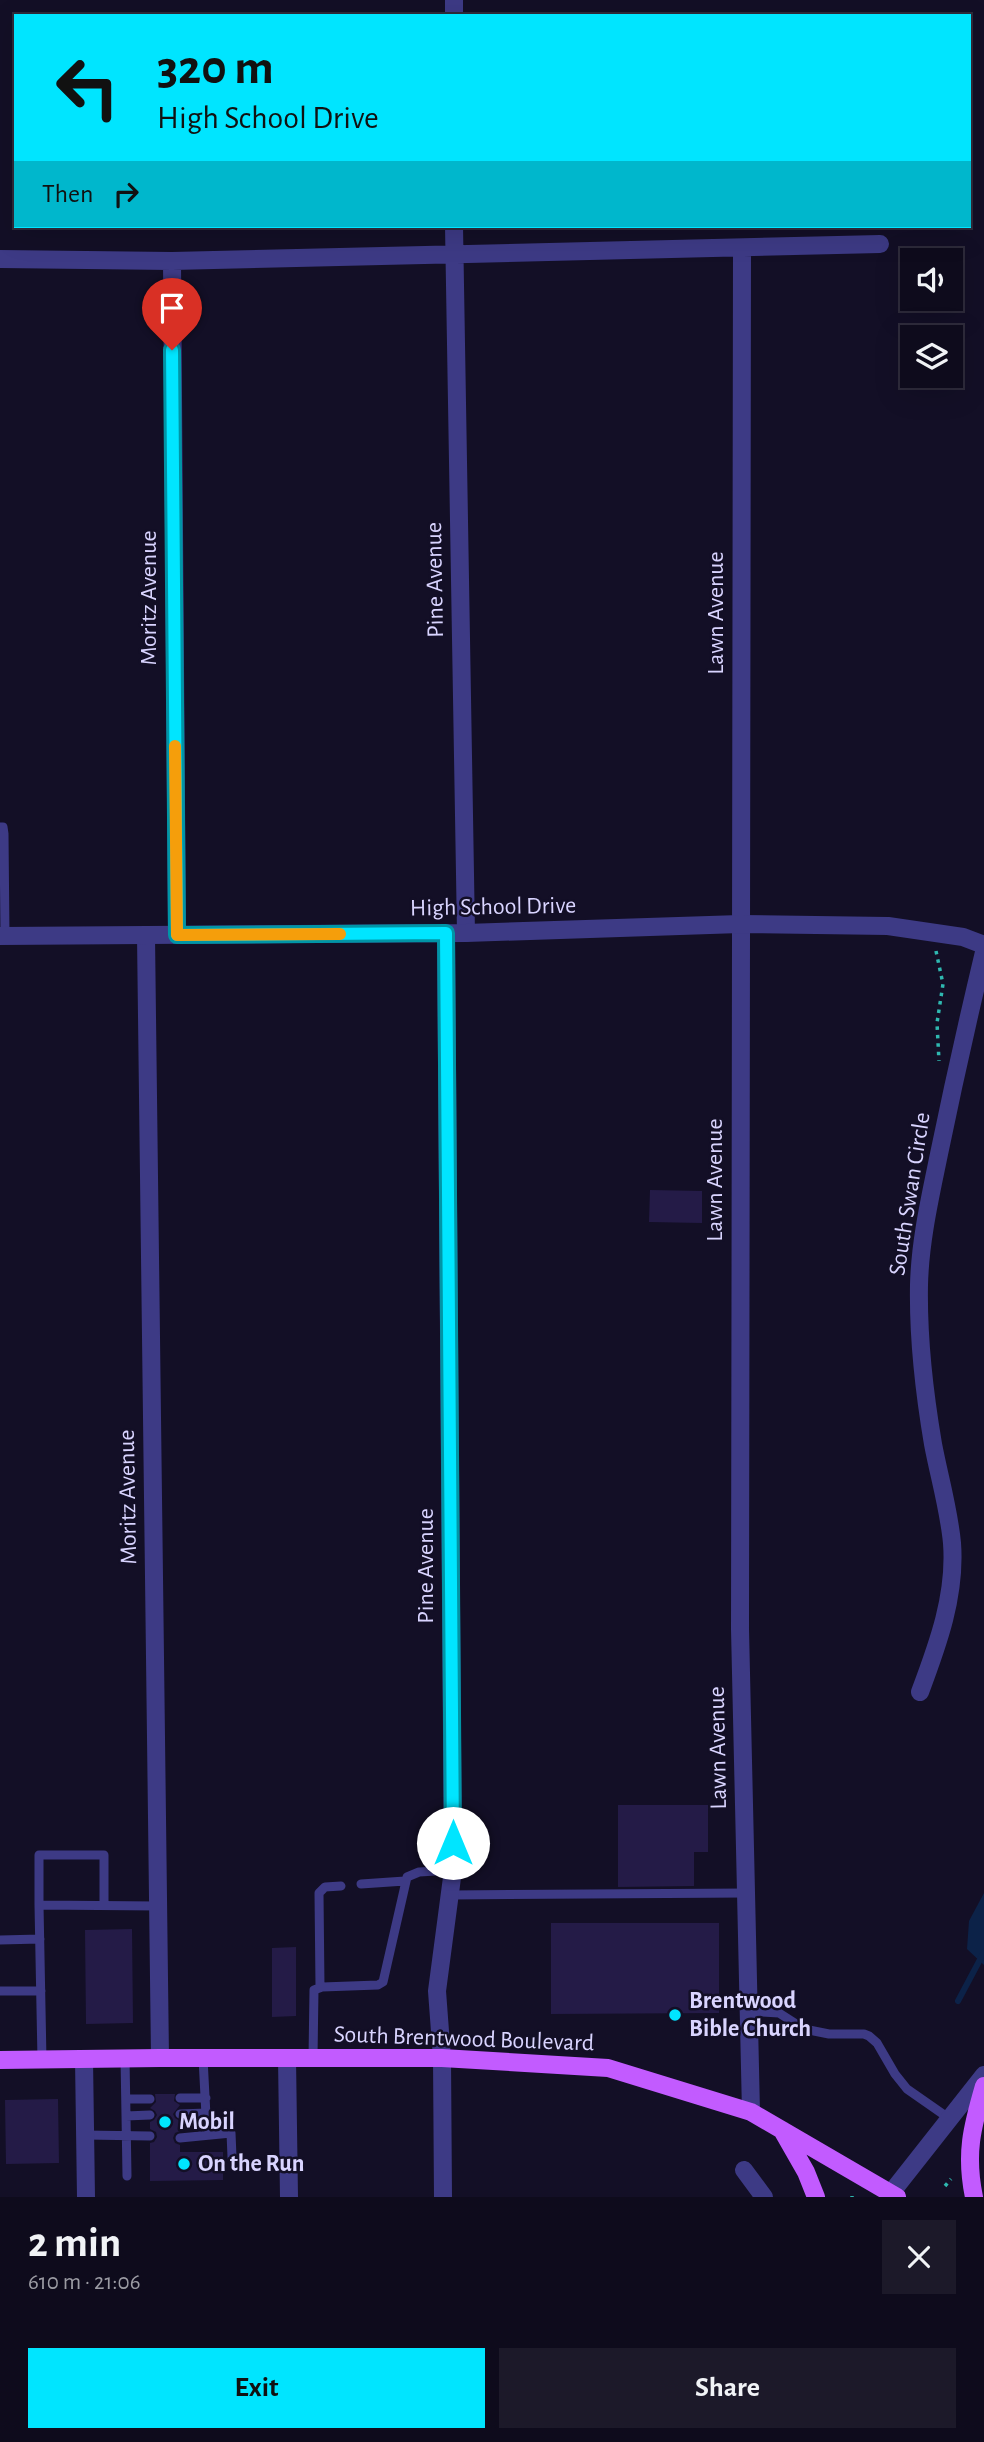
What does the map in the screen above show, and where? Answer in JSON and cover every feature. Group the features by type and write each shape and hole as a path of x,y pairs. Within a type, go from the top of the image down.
{"main road":[{"name":"South Brentwood Boulevard","path":"0,2060 160,2057 442,2058 608,2068 751,2112 892,2196"},
{"path":"974,2197 970,2170 971,2130 984,2086"},
{"path":"782,2130 806,2172 816,2197"}],"street":[{"name":"Pine Avenue","path":"454,228 466,933"},
{"path":"0,259 172,261 880,244"},
{"name":"Lawn Avenue","path":"742,248 740,1629 751,2112"},
{"name":"Moritz Avenue","path":"172,261 177,935"},
{"name":"High School Drive","path":"2,936 466,933 740,924 888,926 963,937 984,945"},
{"name":"Pine Avenue","path":"443,2197 442,2058 437,1991 452,1895 453,1870 446,933"},
{"name":"Moritz Avenue","path":"146,936 160,2057"},
{"name":"South Swan Circle","path":"920,1692 947,1612 952,1544 925,1392 919,1336 923,1234 984,952"},
{"path":"287,2058 289,2197"},
{"path":"84,2059 86,2197"},
{"path":"892,2196 984,2075"},
{"path":"744,2170 764,2197"}],"lane":[{"path":"0,827 3,827 4,834 2,936"},
{"path":"42,2060 39,1855 104,1855 104,1905"},
{"path":"313,2058 314,1990 320,1987 378,1985 383,1982 405,1881 412,1874 419,1872 453,1870"},
{"path":"361,1884 405,1881"},
{"path":"320,1987 319,1893 325,1887 341,1886"},
{"path":"452,1895 746,1893"},
{"path":"39,1905 158,1906"},
{"path":"0,1940 40,1939"},
{"path":"0,1991 41,1991"},
{"path":"749,2011 779,2013 804,2029 829,2034 869,2036 877,2043 906,2089 950,2119"},
{"path":"125,2058 127,2176"},
{"path":"203,2058 208,2135"},
{"path":"180,2098 206,2098"},
{"path":"126,2099 150,2099"},
{"path":"180,2114 206,2113"},
{"path":"126,2116 150,2115"},
{"path":"180,2137 231,2133 232,2157"},
{"path":"85,2135 150,2136"}],"path":[{"path":"930,932 943,984 937,1023 939,1066 943,1073 954,1081"},
{"path":"945,2186 951,2179"}],"water":[{"path":"984,1893 984,1965 967,1949 969,1921"}],"building":[{"path":"650,1190 702,1191 702,1223 649,1222"},
{"path":"618,1805 708,1805 708,1852 694,1852 694,1886 618,1887"},
{"path":"551,1923 719,1923 719,2013 551,2014"},
{"path":"132,1929 133,2023 86,2024 85,1930"},
{"path":"296,1947 296,2016 272,2017 272,1948"},
{"path":"155,2094 175,2094 174,2101 180,2105 173,2114 180,2121 180,2131 175,2133 173,2138 175,2143 180,2145 180,2152 223,2152 223,2180 150,2181 150,2143 157,2137 156,2132 150,2129 150,2122 157,2115 150,2108 156,2102"},
{"path":"58,2099 59,2163 6,2164 5,2100"}],"waterway":[{"path":"958,2001 984,1952"}],"slow traffic":[{"path":"175,746 177,935 340,934"}],"place":[{"name":"Brentwood Bible Church","path":"675,2015"},
{"name":"Mobil","path":"165,2122"},
{"name":"On the Run","path":"184,2164"}],"route":[{"path":"172,350 177,935 446,933 453,1843"}]}
